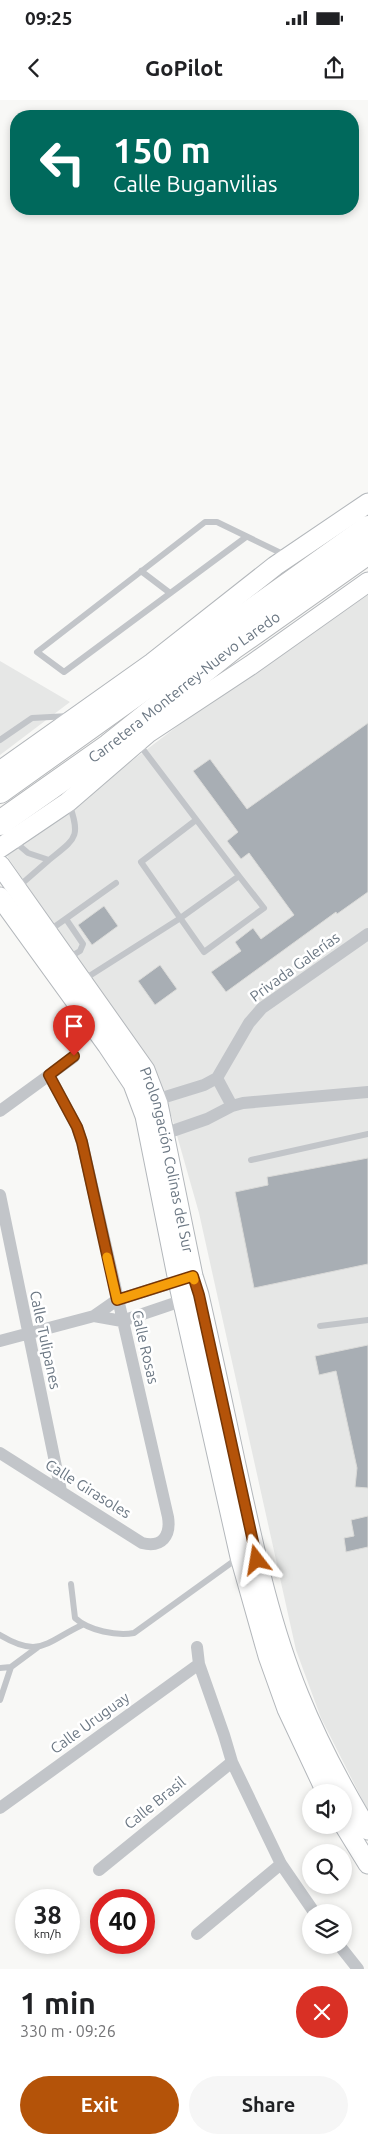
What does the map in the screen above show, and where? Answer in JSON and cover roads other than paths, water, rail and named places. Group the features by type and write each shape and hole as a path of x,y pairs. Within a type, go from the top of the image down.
{"highway":[{"path":"0,791 368,528"},
{"name":"Carretera Monterrey-Nuevo Laredo","path":"3,834 138,736 232,648 368,552"},
{"path":"152,662 252,611"},
{"path":"3,834 20,820 116,759"}],"street":[{"path":"0,771 152,662 275,566 368,503"},
{"path":"3,834 68,802 116,759 138,736 251,665 368,582"},
{"name":"Prolongación Colinas del Sur","path":"0,865 16,888 40,937"},
{"name":"Prolongación Colinas del Sur","path":"0,897 40,937 75,985 145,1070 149,1102 268,1656 280,1691 322,1784"},
{"name":"Privada Galerías","path":"217,1078 249,1023 262,1008 368,934"},
{"path":"0,1110 74,1056"},
{"name":"Calle Rosas","path":"49,1075 77,1127 82,1142 168,1517 168,1531 160,1543"},
{"path":"149,1102 204,1085 217,1078 232,1106"},
{"path":"157,1137 207,1119 232,1106 256,1101 368,1092"},
{"name":"Calle Tulipanes","path":"0,1195 27,1334 61,1491"},
{"path":"0,1341 94,1316 117,1300 186,1278"},
{"path":"94,1316 122,1321 192,1298"},
{"name":"Calle Girasoles","path":"0,1453 142,1542 150,1545 160,1543"},
{"name":"Prolongación Colinas del Sur","path":"247,1553 299,1695 346,1794 368,1830"},
{"path":"197,1647 199,1664 232,1762 281,1864 308,1904"},
{"name":"Calle Uruguay","path":"0,1808 199,1664"},
{"name":"Calle Brasil","path":"99,1870 232,1762"},
{"path":"350,1834 368,1864"},
{"path":"198,1934 281,1864"},
{"path":"346,1954 358,1969"}],"lane":[{"path":"246,537 64,672 37,652 205,522 217,522 290,557"},
{"path":"141,571 170,593"},
{"path":"0,740 32,718 44,715 77,716"},
{"path":"138,736 196,820 264,908 204,952 141,862 196,820"},
{"path":"16,888 72,842 76,827 68,802"},
{"path":"3,834 28,853 49,860"},
{"path":"75,985 179,918 239,876"},
{"path":"40,937 116,883"},
{"path":"60,964 80,951 83,944 66,919"},
{"path":"251,1160 368,1134"},
{"path":"320,1326 368,1320"},
{"path":"72,1584 75,1618 82,1625 122,1635 134,1633 247,1553"},
{"path":"0,1668 11,1667 38,1648 82,1625"},
{"path":"0,1635 26,1647 38,1648"},
{"path":"0,1700 11,1667"}]}
